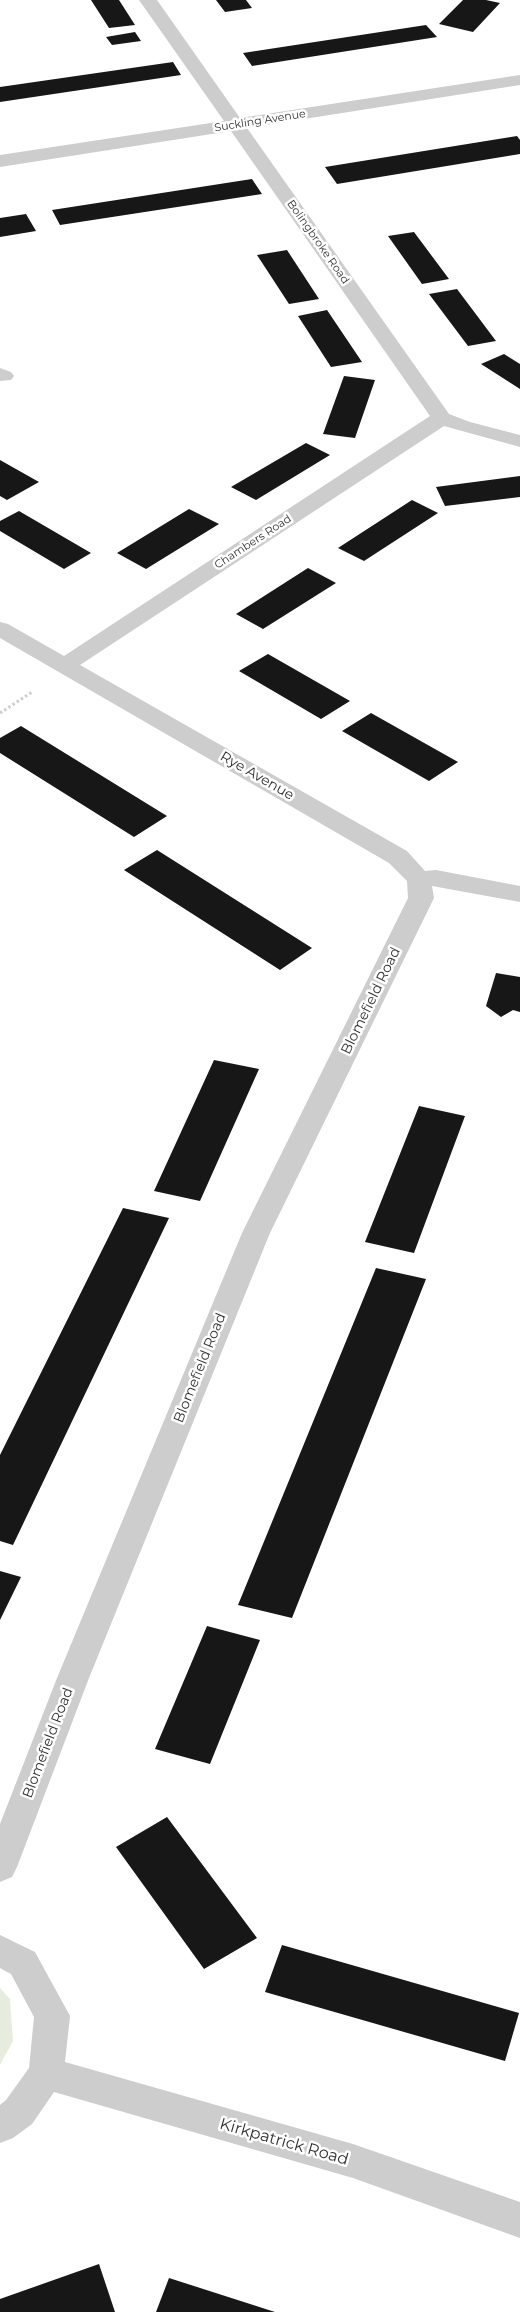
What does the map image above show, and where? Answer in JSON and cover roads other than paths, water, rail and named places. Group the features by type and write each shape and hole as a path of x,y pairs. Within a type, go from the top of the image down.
{"street":[{"name":"Bolingbroke Road","path":"148,0 442,418"},
{"name":"Suckling Avenue","path":"0,161 520,80"},
{"path":"442,418 463,426 520,441"},
{"name":"Chambers Road","path":"64,666 442,418"},
{"name":"Rye Avenue","path":"0,629 398,857 419,879"},
{"path":"419,879 436,878 520,894"},
{"name":"Blomefield Road","path":"0,1867 73,1678 256,1233 412,917 420,898 419,879"},
{"path":"0,1950 23,1963 52,2016 46,2073 19,2112 0,2126"},
{"name":"Kirkpatrick Road","path":"46,2073 353,2161 520,2220"}]}
